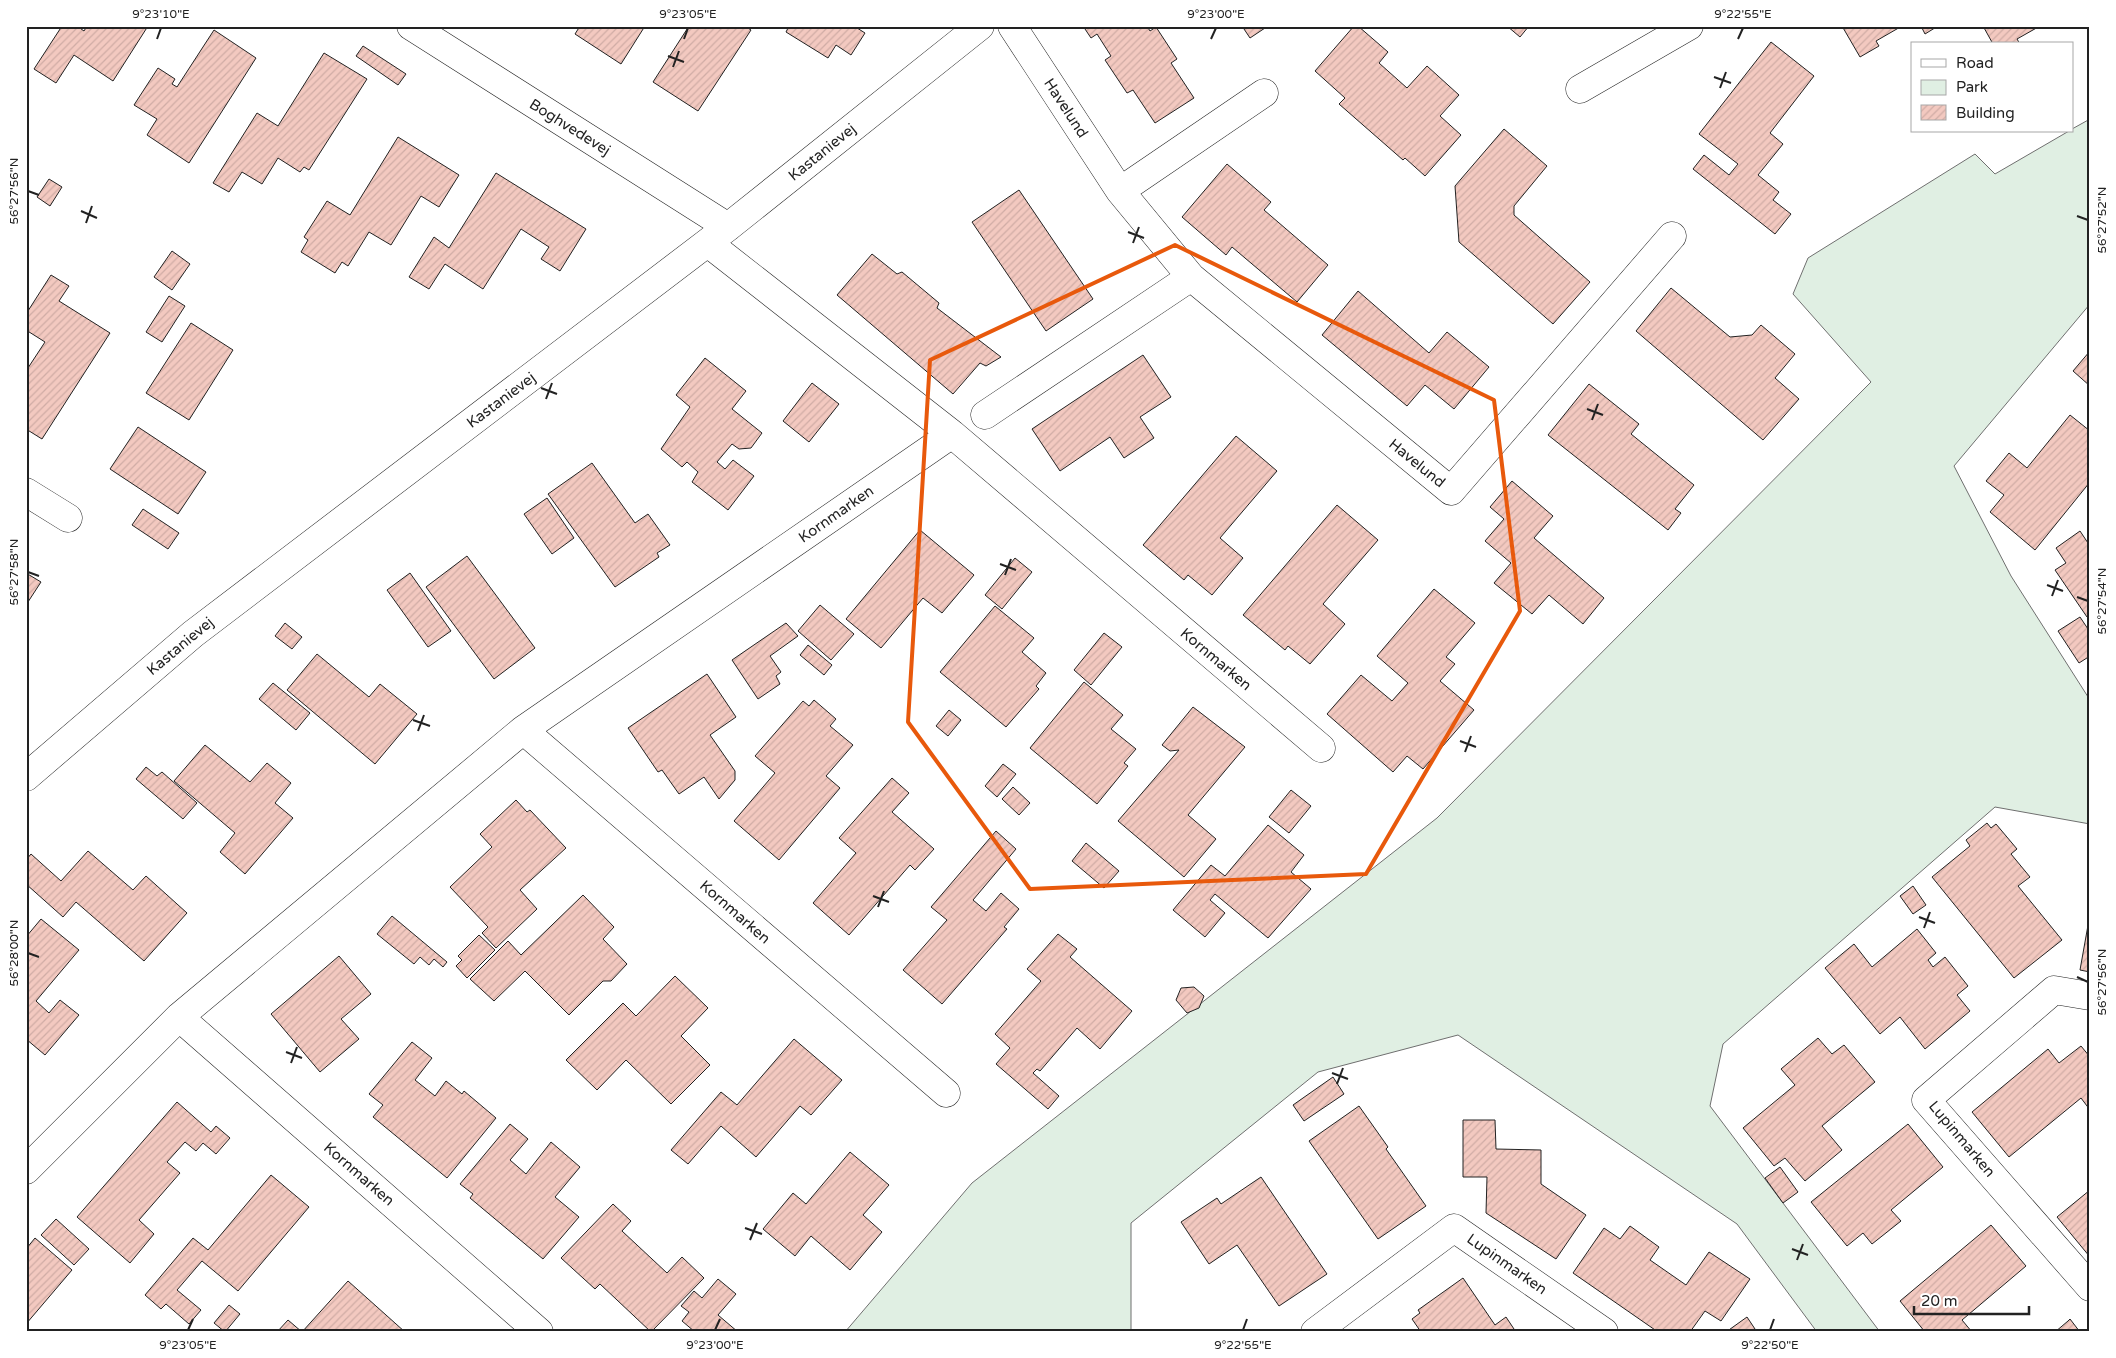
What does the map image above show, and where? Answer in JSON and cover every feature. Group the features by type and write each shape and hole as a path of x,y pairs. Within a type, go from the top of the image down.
{"street":[{"name":"Boghvedevej","path":"411,26 718,235"},
{"name":"Kastanievej","path":"26,777 193,634 718,235 980,26"},
{"name":"Havelund","path":"1012,26 1120,191 1191,277 1451,491 1672,236"},
{"path":"1580,89 1689,26"},
{"path":"1120,191 1264,93"},
{"name":"Kornmarken","path":"718,235 1321,748"},
{"path":"985,415 1191,277"},
{"name":"Kornmarken","path":"26,1170 179,1016 523,730 952,434"},
{"path":"26,492 68,518"},
{"name":"Kornmarken","path":"523,730 946,1093"},
{"name":"Lupinmarken","path":"2090,996 2054,990 1926,1100 2090,1287"},
{"name":"Kornmarken","path":"179,1016 539,1332"},
{"name":"Lupinmarken","path":"1315,1332 1454,1228 1604,1332"}],"highlighted area":[{"path":"1175,245 1494,400 1520,611 1366,874 1030,889 908,722 930,360"}],"green space":[{"path":"2090,119 2090,304 1954,466 2011,576 2090,700 2090,824 1995,807 1723,1044 1710,1106 1880,1332 1817,1332 1737,1224 1458,1035 1318,1072 1131,1223 1131,1332 845,1332 972,1183 1437,818 1871,382 1793,294 1808,258 1975,154 1995,174 2067,132 2074,132 2074,128"}],"building":[{"path":"62,26 77,26 84,31 87,26 148,26 113,81 74,55 56,83 34,69"},
{"path":"580,26 645,26 621,64 575,34"},
{"path":"689,26 745,26 751,30 698,111 653,82"},
{"path":"789,26 854,26 865,33 851,55 836,45 828,58 786,32"},
{"path":"1083,26 1147,26 1150,31 1156,27 1177,59 1171,63 1194,98 1155,123 1133,90 1127,93 1105,60 1111,56 1097,34 1091,38"},
{"path":"1242,26 1268,26 1250,38"},
{"path":"1354,26 1358,26 1388,52 1379,63 1407,88 1427,66 1459,95 1440,116 1461,135 1425,176 1405,158 1403,160 1339,104 1345,98 1315,71"},
{"path":"1507,26 1529,26 1520,37"},
{"path":"1842,26 1902,26 1876,41 1879,46 1860,57"},
{"path":"1921,26 1938,26 1925,34"},
{"path":"1983,26 2040,26 2017,39 2019,42 1992,42"},
{"path":"214,30 256,58 189,163 147,135 157,119 134,105 158,68 175,79 172,84 177,87"},
{"path":"1771,42 1814,76 1770,133 1783,144 1758,175 1779,192 1773,200 1791,214 1775,234 1693,169 1704,155 1729,175 1738,164 1699,134"},
{"path":"363,46 406,74 398,85 356,56"},
{"path":"324,53 367,79 309,170 304,167 300,172 278,158 262,184 242,172 229,192 213,183 257,113 278,126"},
{"path":"1504,129 1547,166 1514,206 1514,215 1590,282 1553,324 1459,242 1455,186"},
{"path":"398,137 459,175 439,207 421,196 391,245 369,232 348,266 342,262 335,273 301,252 308,240 304,237 327,201 350,215"},
{"path":"1227,164 1271,202 1264,210 1328,265 1297,302 1232,247 1226,255 1182,217"},
{"path":"496,173 586,229 560,271 541,259 549,247 521,229 483,289 445,264 429,289 409,277 434,237 449,248"},
{"path":"49,179 62,187 50,206 37,197"},
{"path":"1019,190 1093,299 1046,331 972,222"},
{"path":"172,251 190,264 172,290 154,277"},
{"path":"872,254 897,274 902,272 939,303 937,308 1001,357 986,366 980,363 953,394 837,295"},
{"path":"51,275 69,286 59,301 110,333 42,439 26,429 26,371 45,342 26,330 26,314"},
{"path":"1671,288 1730,337 1752,335 1761,325 1795,354 1775,378 1799,399 1763,440 1636,331"},
{"path":"1358,291 1429,353 1447,332 1489,367 1454,409 1425,385 1407,406 1322,335"},
{"path":"169,296 185,306 162,342 146,332"},
{"path":"191,323 233,350 189,420 146,393"},
{"path":"2090,351 2090,386 2073,371"},
{"path":"1143,355 1171,397 1140,417 1154,438 1124,458 1110,437 1060,471 1032,429"},
{"path":"705,358 746,391 732,409 762,433 751,448 739,449 732,444 717,462 725,469 733,460 754,476 728,510 692,482 698,472 687,462 682,467 661,449 690,407 676,395"},
{"path":"812,383 839,404 809,442 783,421"},
{"path":"1589,384 1639,424 1631,434 1694,485 1675,509 1681,513 1668,530 1548,435"},
{"path":"2070,415 2090,431 2090,482 2035,550 1990,512 2004,495 1986,481 2009,453 2027,468"},
{"path":"138,427 206,472 178,514 110,469"},
{"path":"1236,436 1277,471 1220,538 1243,558 1212,595 1188,575 1184,580 1143,545"},
{"path":"592,463 635,523 648,514 670,545 657,553 659,557 615,587 548,494"},
{"path":"1512,481 1553,516 1534,538 1604,598 1583,624 1549,595 1532,614 1494,583 1511,563 1485,541 1504,519 1490,507"},
{"path":"547,498 574,538 552,554 524,514"},
{"path":"1337,505 1378,540 1323,604 1345,624 1310,664 1288,646 1285,650 1243,615"},
{"path":"143,509 179,533 168,549 132,525"},
{"path":"920,530 974,575 942,613 923,598 881,648 846,619"},
{"path":"2080,531 2090,546 2090,615 2087,617 2055,570 2066,563 2056,548"},
{"path":"467,556 535,648 494,679 426,587"},
{"path":"1015,558 1032,572 1002,609 985,595"},
{"path":"26,573 41,582 26,605"},
{"path":"410,573 451,631 428,647 387,590"},
{"path":"1434,589 1475,623 1446,657 1455,664 1440,681 1474,710 1423,769 1407,756 1393,772 1327,714 1361,675 1392,701 1408,683 1377,656"},
{"path":"820,605 854,634 831,660 798,631"},
{"path":"995,606 1034,638 1022,652 1046,673 1036,686 1039,689 1006,727 940,672"},
{"path":"2080,617 2090,632 2090,656 2079,663 2058,631"},
{"path":"285,623 302,637 292,649 275,636"},
{"path":"786,623 798,636 770,656 781,672 776,676 780,684 758,699 732,660"},
{"path":"1104,633 1122,647 1091,685 1074,670"},
{"path":"808,645 832,665 824,675 800,655"},
{"path":"317,654 369,697 380,684 417,714 375,764 287,690"},
{"path":"707,674 736,717 710,735 735,771 735,780 719,799 704,777 679,794 662,770 658,772 628,728"},
{"path":"1084,682 1123,715 1111,729 1136,749 1124,763 1128,766 1097,804 1030,748"},
{"path":"273,683 310,713 296,730 259,699"},
{"path":"814,700 836,719 830,726 853,745 826,776 840,788 779,860 734,821 775,773 755,756 803,701 809,706"},
{"path":"1193,707 1245,747 1188,815 1216,839 1184,877 1118,821 1179,750 1170,751 1162,745"},
{"path":"949,710 961,720 948,736 936,726"},
{"path":"205,745 250,782 267,763 291,783 275,803 293,818 245,874 220,852 235,833 174,781"},
{"path":"1003,764 1016,774 997,797 985,786"},
{"path":"146,767 157,776 162,772 197,803 183,819 136,779"},
{"path":"892,778 909,793 892,812 934,849 915,870 910,865 849,935 813,903 856,853 839,838"},
{"path":"1013,787 1030,803 1019,815 1002,799"},
{"path":"1291,790 1311,806 1289,833 1269,817"},
{"path":"516,800 527,812 530,810 566,848 520,890 537,909 496,948 482,933 488,927 450,887 492,847 480,834"},
{"path":"1987,823 1991,828 1996,824 2017,849 2011,854 2030,877 2018,886 2062,940 2014,978 1932,877 1970,846 1966,840"},
{"path":"1268,825 1304,855 1291,872 1311,889 1268,938 1215,894 1210,900 1225,913 1205,937 1173,910 1211,865 1225,876"},
{"path":"996,831 1016,849 973,900 986,911 1001,893 1019,909 1004,927 1007,929 942,1004 903,970 947,920 931,907"},
{"path":"1086,843 1119,871 1104,888 1072,861"},
{"path":"88,851 133,890 146,876 187,913 144,961 76,902 63,917 26,884 26,860 31,854 61,881"},
{"path":"1913,886 1926,905 1913,914 1900,896"},
{"path":"583,895 614,927 603,939 627,964 611,981 603,981 569,1015 525,971 494,1001 470,979 508,941 521,955"},
{"path":"2090,914 2090,972 2080,970"},
{"path":"392,916 447,962 443,967 434,959 429,965 420,957 414,964 377,934"},
{"path":"41,919 79,950 36,1001 49,1013 60,1000 79,1015 45,1055 26,1039 26,937"},
{"path":"1917,929 1936,953 1928,960 1933,967 1945,957 1968,986 1957,995 1970,1011 1925,1049 1900,1017 1880,1034 1825,968 1854,944 1872,967"},
{"path":"1058,934 1077,949 1070,957 1132,1011 1100,1049 1077,1028 1040,1071 1037,1069 1033,1073 1059,1096 1048,1109 996,1064 1010,1048 995,1034 1041,981 1027,969"},
{"path":"479,935 495,950 467,978 456,966 462,960 458,956"},
{"path":"339,956 371,994 341,1019 359,1039 320,1072 271,1014"},
{"path":"675,976 708,1008 681,1036 710,1065 671,1104 626,1060 597,1090 566,1060 623,1003 636,1016"},
{"path":"1194,987 1204,996 1199,1008 1187,1013 1176,1000 1181,988"},
{"path":"1818,1038 1832,1054 1844,1045 1875,1082 1822,1126 1842,1150 1805,1181 1785,1158 1774,1166 1743,1128 1795,1085 1781,1069"},
{"path":"794,1039 842,1080 811,1115 800,1106 756,1157 721,1126 688,1164 671,1150 721,1092 737,1105"},
{"path":"412,1042 432,1058 415,1080 435,1096 446,1081 462,1094 464,1091 496,1118 447,1178 373,1117 383,1105 369,1094"},
{"path":"2081,1046 2090,1057 2090,1110 2081,1098 2009,1157 1972,1112 2048,1049 2059,1063"},
{"path":"1333,1077 1344,1094 1304,1121 1293,1105"},
{"path":"177,1102 211,1132 216,1126 230,1138 216,1154 203,1143 196,1151 185,1142 167,1162 180,1173 139,1220 154,1234 130,1263 77,1217"},
{"path":"1359,1106 1388,1147 1386,1149 1426,1206 1378,1239 1309,1141"},
{"path":"1463,1120 1495,1120 1496,1149 1541,1150 1541,1184 1586,1215 1556,1259 1486,1213 1487,1177 1463,1177"},
{"path":"510,1124 528,1139 510,1160 526,1174 551,1142 580,1167 555,1197 579,1217 543,1259 470,1198 473,1194 460,1184"},
{"path":"1908,1124 1943,1167 1891,1210 1901,1221 1872,1244 1863,1233 1847,1246 1811,1202"},
{"path":"850,1152 889,1185 863,1215 882,1232 850,1270 811,1236 795,1256 763,1229 793,1193 806,1204"},
{"path":"1780,1167 1798,1192 1783,1203 1765,1178"},
{"path":"271,1175 309,1207 238,1291 202,1261 177,1290 201,1310 189,1324 166,1304 161,1309 145,1295 193,1238 208,1250"},
{"path":"1261,1177 1327,1274 1279,1306 1237,1245 1209,1264 1181,1222 1217,1198 1221,1204"},
{"path":"2090,1190 2090,1257 2057,1217"},
{"path":"613,1204 631,1221 622,1231 667,1273 682,1257 704,1278 651,1332 600,1284 595,1289 561,1258"},
{"path":"56,1219 89,1249 74,1265 41,1235"},
{"path":"1991,1225 2026,1266 1962,1320 1972,1332 1925,1332 1900,1301"},
{"path":"1630,1226 1659,1247 1650,1260 1686,1285 1709,1252 1750,1279 1721,1321 1705,1311 1690,1332 1658,1332 1573,1273 1604,1228 1620,1239"},
{"path":"35,1238 72,1270 26,1324 26,1249"},
{"path":"1463,1278 1495,1325 1506,1317 1516,1332 1421,1332 1412,1319 1420,1313 1418,1310"},
{"path":"718,1279 736,1294 718,1315 738,1332 695,1332 682,1321 689,1312 681,1306 694,1291 702,1298"},
{"path":"348,1281 405,1332 302,1332"},
{"path":"229,1305 240,1314 225,1332 214,1323"},
{"path":"1747,1317 1757,1332 1726,1332"},
{"path":"2070,1319 2080,1332 2055,1332 2068,1321"},
{"path":"288,1320 302,1332 277,1332"}]}
